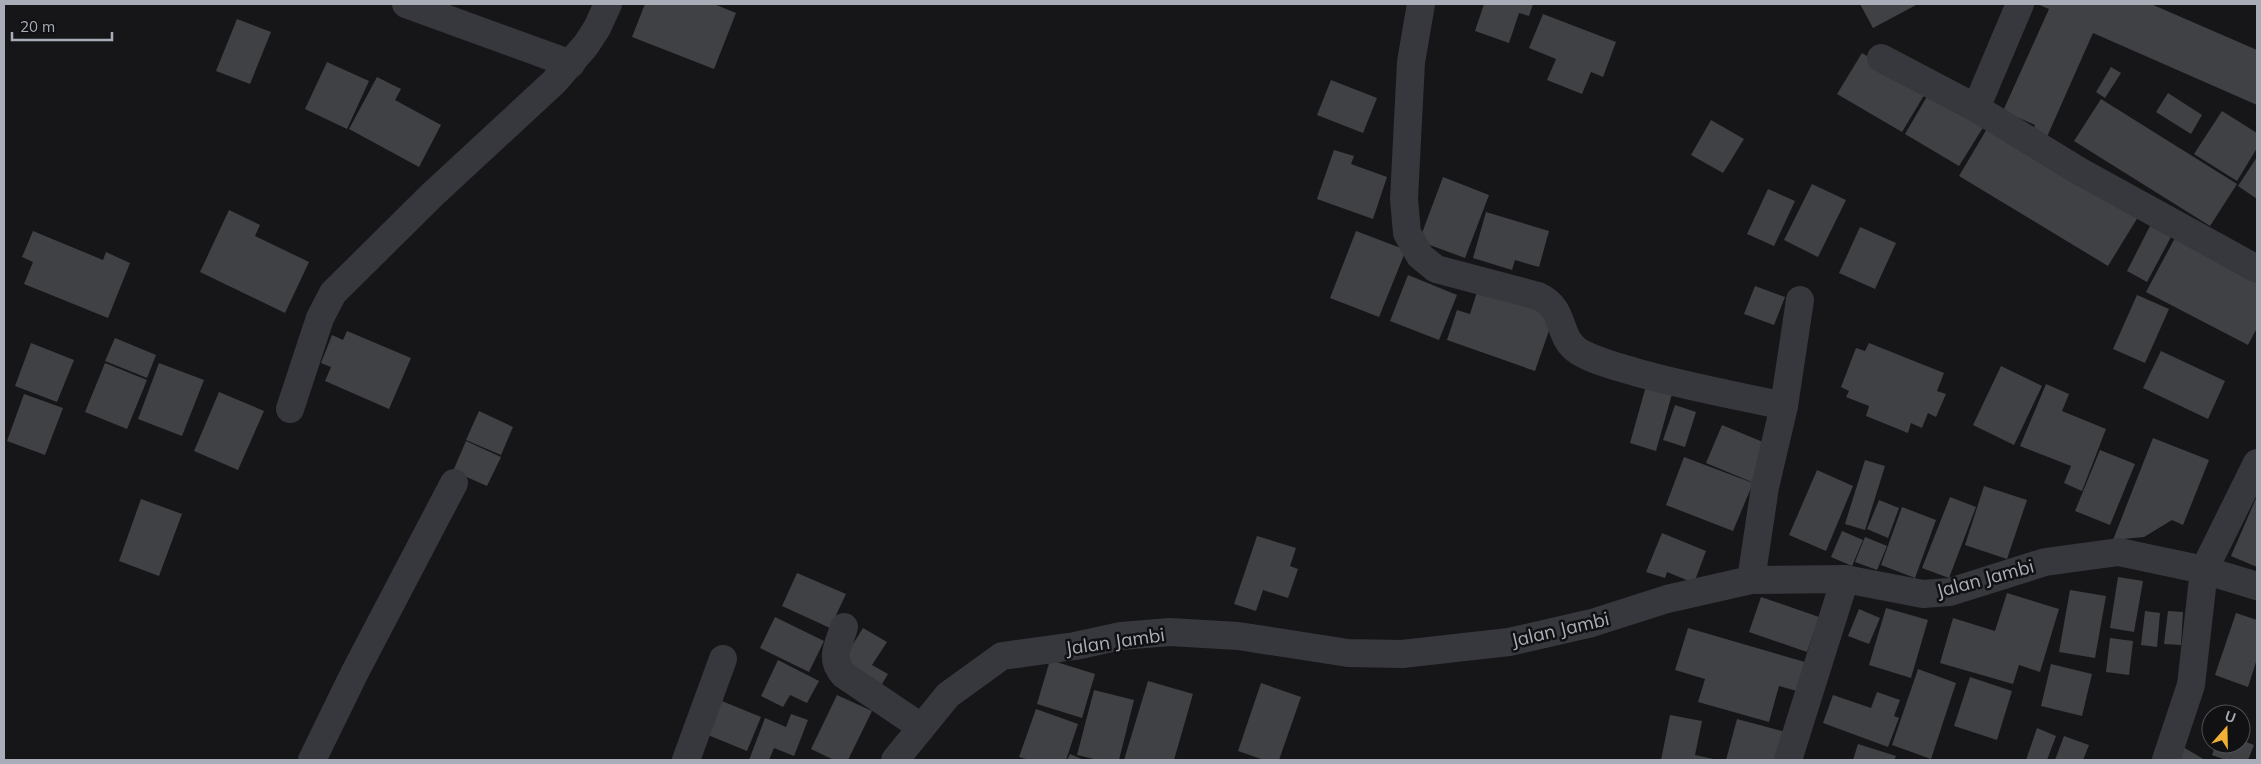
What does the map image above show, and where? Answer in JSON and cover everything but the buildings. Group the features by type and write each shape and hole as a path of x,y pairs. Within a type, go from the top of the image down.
{"street":[{"path":"406,4 571,64"},
{"path":"290,409 320,318 333,293 571,64 597,28 608,4"},
{"path":"1421,4 1412,62 1404,199 1406,232 1420,256 1436,269 1538,296 1549,301 1555,308 1571,346 1594,360 1662,380 1784,406"},
{"path":"1976,108 2020,4"},
{"path":"1882,58 1976,108 2079,171 2257,268"},
{"path":"1751,580 1765,487 1784,406 1800,300"},
{"path":"2166,760 2191,685 2204,570 2257,463"},
{"path":"312,760 355,672 454,483"},
{"name":"Jalan Jambi","path":"895,760 948,695 1002,656 1075,646 1121,636 1170,632 1238,636 1348,653 1402,654 1509,642 1592,623 1667,599 1751,580 1845,579 1923,594 1950,592 2044,562 2119,552 2204,570 2257,586"},
{"path":"1788,760 1845,579"},
{"path":"844,627 835,655 836,666 844,675 921,727"},
{"path":"686,760 723,659"}]}
